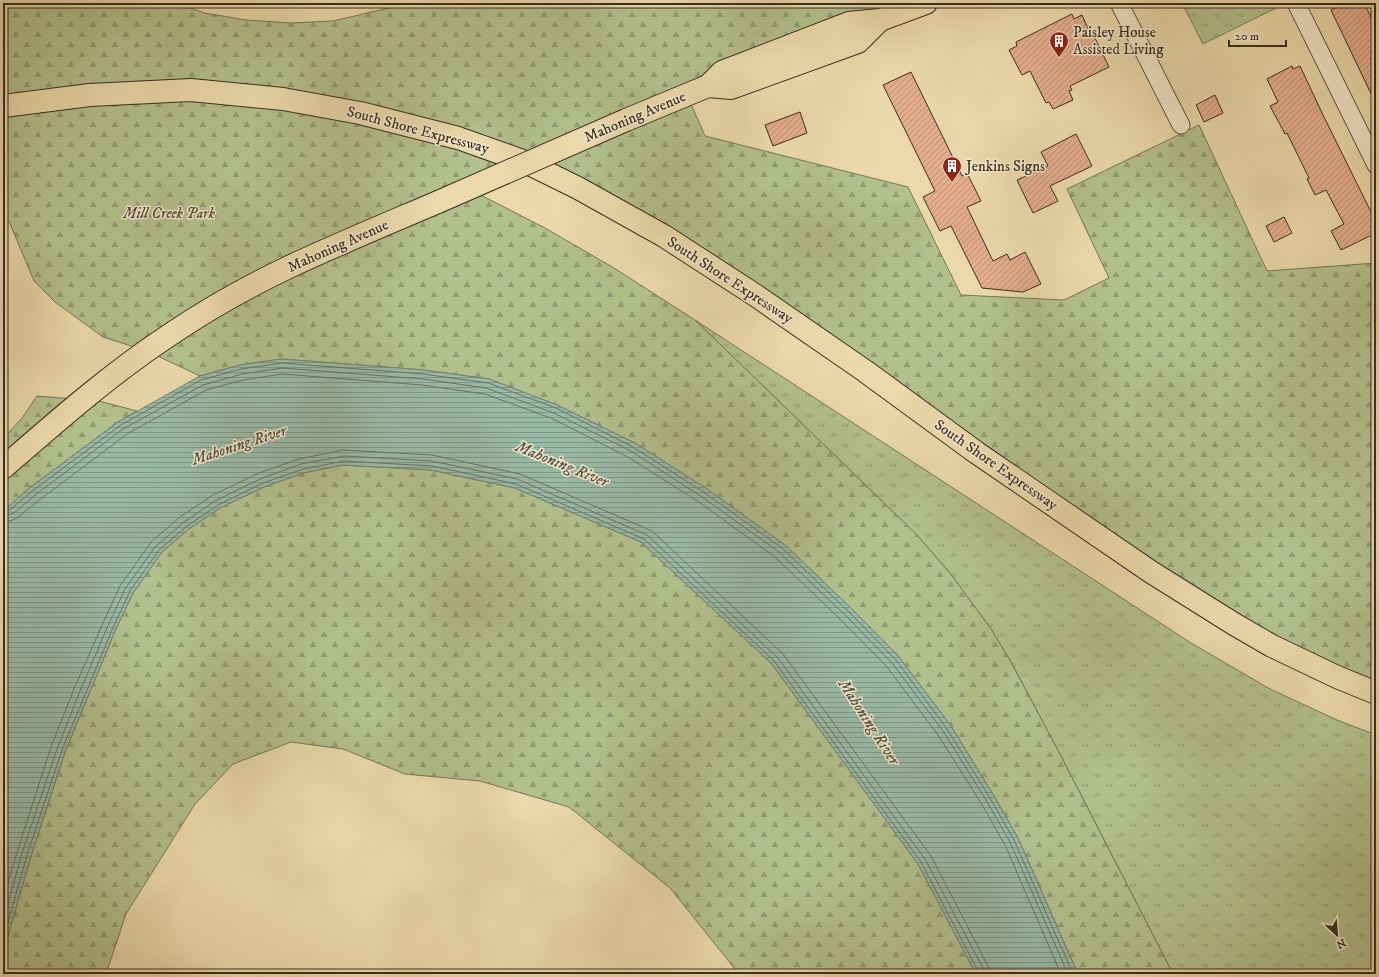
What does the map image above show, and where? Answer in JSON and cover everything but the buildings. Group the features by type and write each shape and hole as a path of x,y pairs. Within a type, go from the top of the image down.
{"main road":[{"name":"Mahoning Avenue","path":"3,468 99,386 167,336 236,295 296,264 626,120 708,86 722,72 849,23 880,20 926,3"},
{"name":"South Shore Expressway","path":"3,106 90,94 191,90 283,99 360,113 450,136 523,161 578,188 664,236 755,295 865,370 977,453 1171,584 1234,624 1272,646 1337,677 1376,693"}],"street":[{"path":"1119,3 1181,125"},
{"path":"1296,3 1376,165"}],"green space":[{"name":"Mill Creek Park","path":"3,3 175,3 205,13 246,20 291,23 333,21 410,3 926,3 687,95 705,136 908,187 961,295 1064,300 1109,278 1067,189 1199,125 1267,271 1376,263 1376,693 1272,646 865,371 528,163 469,189 545,228 614,268 695,320 916,534 950,573 991,629 1011,662 1173,974 1078,974 1018,838 951,726 899,657 852,609 785,545 707,489 635,443 557,405 489,379 424,370 281,359 240,365 200,376 147,351 103,337 55,302 34,281 3,207"},
{"path":"1182,3 1276,3 1278,7 1203,44"},
{"path":"695,320 1191,643 1270,689 1337,720 1376,735 1376,974 1173,974 1062,758 1011,662 991,629 950,573 916,534"},
{"path":"37,396 99,401 137,411 118,422 28,489 9,506 3,502 3,439 22,418"},
{"path":"343,465 431,470 515,488 641,542 771,663 918,864 976,974 739,974 670,888 569,807 480,781 405,774 343,749 291,742 233,764 195,804 126,914 106,974 3,974 3,953 31,856 65,752 115,631 133,593 162,552 189,529 220,508 264,487 303,473"}],"water":[{"name":"Mahoning River","path":"281,359 424,370 489,379 557,405 635,443 707,489 785,545 852,609 899,657 951,726 1018,838 1078,974 976,974 918,864 771,663 641,542 515,488 431,470 343,465 303,473 264,487 220,508 189,529 162,552 133,593 115,631 65,752 31,856 3,953 3,502 9,506 28,489 118,422 200,376 240,365"}],"place":[{"name":"Paisley House Assisted Living","path":"1059,58"},
{"name":"Jenkins Signs","path":"952,183"}]}
